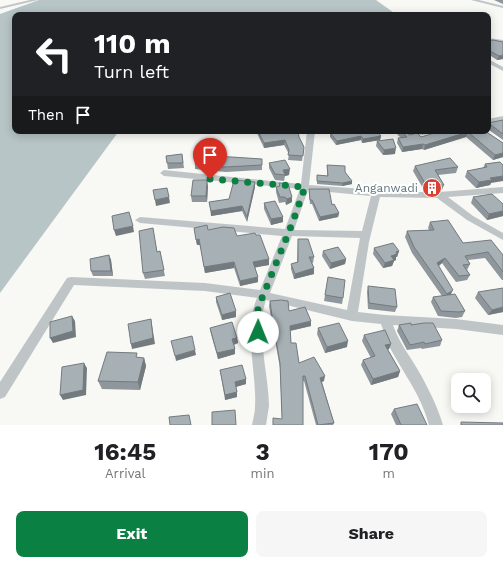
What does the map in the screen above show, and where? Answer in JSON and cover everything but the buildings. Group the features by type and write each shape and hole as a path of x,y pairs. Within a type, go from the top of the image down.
{"street":[{"path":"0,8 36,0"},
{"path":"473,0 503,7"},
{"path":"491,40 503,42"},
{"path":"491,63 503,69"},
{"path":"491,120 503,118"},
{"path":"260,425 262,407 257,343 258,308 289,233 305,187 311,134"},
{"path":"408,136 418,134"},
{"path":"164,173 376,195 439,196 503,190"},
{"path":"352,316 366,235 376,195"},
{"path":"439,196 470,218 503,237"},
{"path":"140,220 289,233 366,235"},
{"path":"0,393 71,282 205,287 264,295 275,299 316,306 352,316 385,320 456,324 503,330"},
{"path":"385,320 394,344 417,380 432,411 436,425"}],"shaded area":[{"path":"39,0 376,0 393,12 12,12 12,134 117,134 0,293 0,14"}],"place":[{"name":"Anganwadi","path":"432,188"}],"route":[{"path":"210,179 305,187 292,224 258,308 258,332"}]}
